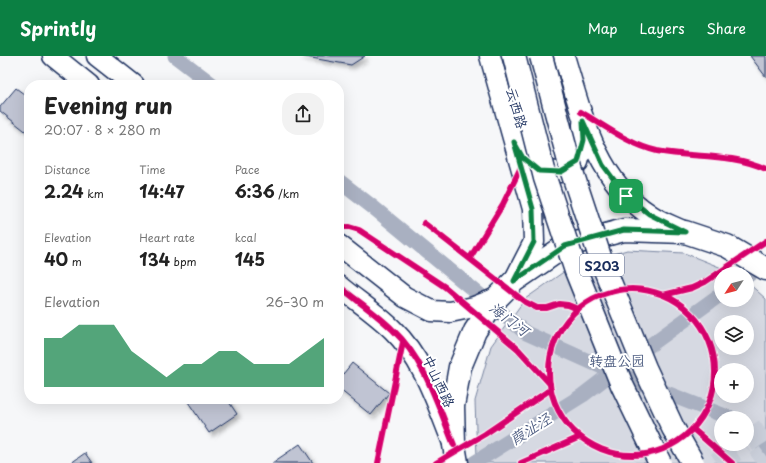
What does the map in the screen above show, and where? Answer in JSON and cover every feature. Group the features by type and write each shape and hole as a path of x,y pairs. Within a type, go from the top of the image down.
{"main road":[{"path":"53,56 83,80"},
{"path":"97,56 128,80"},
{"name":"云西路","path":"490,56 533,209 534,242 513,282"},
{"name":"S203","path":"514,56 545,178 576,271 622,385 660,463"},
{"name":"S203","path":"541,56 571,169 601,260 645,368 693,463"},
{"path":"564,56 583,121 603,165 626,196 649,214 685,232 727,246 766,269"},
{"path":"514,142 523,158 539,171 561,172 578,162 584,140 583,121"},
{"path":"455,454 453,406 460,367 478,328 497,298 513,282 565,246 624,230 685,232"},
{"path":"344,249 405,297 432,311 450,312 474,307 497,298"},
{"name":"中山西路","path":"344,290 394,331 413,354 428,382 455,454"}],"green space":[{"name":"转盘公园","path":"627,250 684,253 719,267 714,267 714,307 754,307 754,288 766,299 766,463 479,463 477,458 475,401 491,346 525,299 572,266"}],"building":[{"path":"300,56 365,56 351,65"},
{"path":"750,56 766,56 766,77"},
{"path":"16,88 24,94 24,130 0,111 0,107"},
{"path":"352,363 389,393 371,415 344,393 344,373"},
{"path":"189,404 230,404 237,414 209,433"},
{"path":"300,444 313,463 272,463"},
{"path":"85,453 92,463 71,463"}],"waterway":[{"name":"海门河","path":"175,56 206,80"},
{"name":"海门河","path":"344,185 526,333 613,372 714,412"},
{"name":"葭沚泾","path":"754,271 766,262"},
{"name":"葭沚泾","path":"474,463 583,395 714,299"},
{"name":"海门河","path":"754,437 766,449"}],"tunnel":[{"path":"754,437 766,429"},
{"path":"717,463 735,451"},
{"path":"756,463 766,456"}],"cycle path":[{"path":"581,112 618,134 647,148 671,153 739,160 766,169"},
{"path":"470,258 503,204 521,167"},
{"path":"424,223 525,302 537,308 547,308 559,304 568,305 578,309"},
{"path":"344,227 359,230 445,287 518,349 550,384"},
{"path":"663,295 692,288 705,282 766,241"},
{"path":"624,289 640,289 664,295 691,313 709,340 714,356 715,372 714,388 709,404 691,431 678,441 656,452 640,455 624,455 600,449 579,436 568,425 555,404 552,396 549,380 549,364 555,340 568,319 579,308 600,295 608,292 624,289"},
{"path":"344,290 387,324 414,355 430,384 454,445"},
{"path":"378,463 403,342"},
{"path":"436,463 485,434 551,389"},
{"path":"693,429 732,463"},
{"path":"521,463 580,437"}],"route":[{"path":"583,121 603,165 626,196 649,214 685,232 624,230 565,246 514,281 534,242 533,209 514,142 523,158 539,171 561,172 578,162 584,140 583,121"}]}
